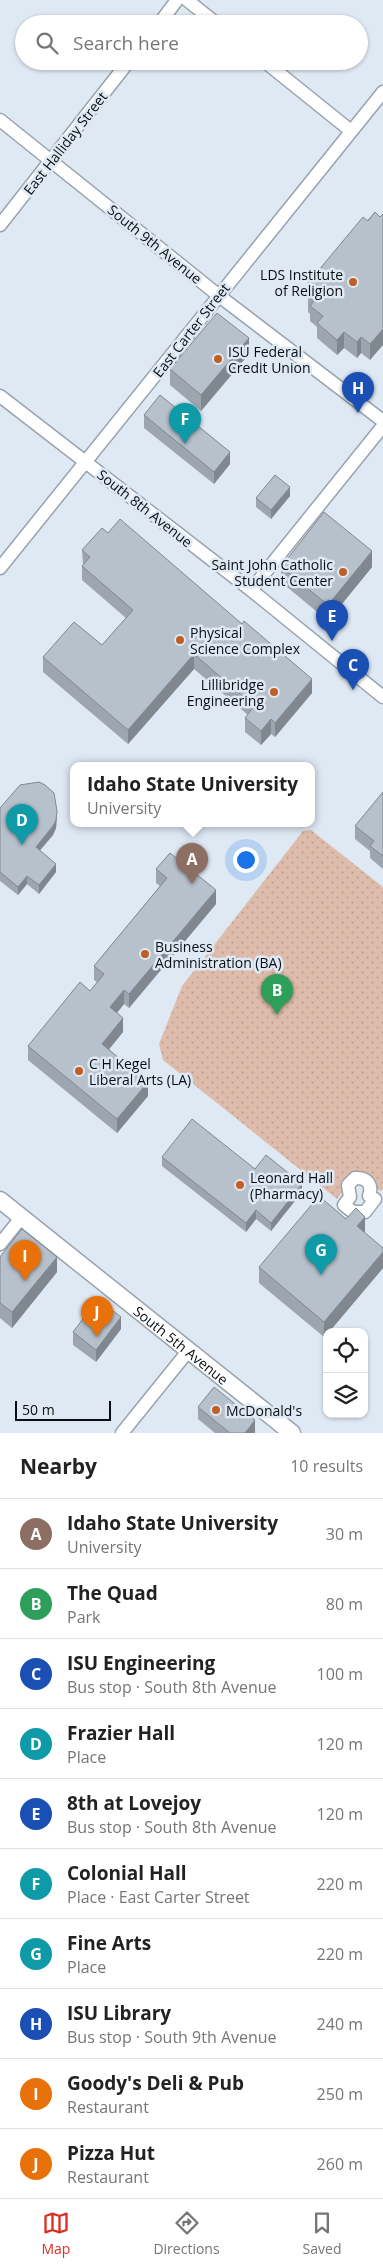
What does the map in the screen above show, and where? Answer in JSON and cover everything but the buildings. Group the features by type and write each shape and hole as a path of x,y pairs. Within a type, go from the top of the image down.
{"main road":[{"name":"South 5th Avenue","path":"0,1200 292,1433"}],"street":[{"path":"166,15 178,0"},
{"path":"187,0 206,15"},
{"name":"East Halliday Street","path":"0,225 122,70"},
{"path":"275,70 351,131"},
{"name":"East Carter Street","path":"0,568 383,92"},
{"name":"South 9th Avenue","path":"0,120 218,295 383,421"},
{"name":"South 8th Avenue","path":"0,396 251,590 383,698"},
{"path":"251,590 383,426"},
{"path":"0,1244 21,1218"},
{"path":"122,1433 189,1350"}],"shaded area":[{"path":"311,830 383,887 383,1189 381,1191 376,1189 368,1177 343,1191 337,1199 163,1060 159,1044 182,986 303,831"}],"place":[{"name":"LDS Institute of Religion","path":"353,282"},
{"name":"ISU Federal Credit Union","path":"218,359"},
{"name":"ISU Library","path":"358,413"},
{"name":"Colonial Hall","path":"185,444"},
{"name":"Saint John Catholic Student Center","path":"343,572"},
{"name":"Physical Science Complex","path":"180,640"},
{"name":"8th at Lovejoy","path":"332,641"},
{"name":"ISU Engineering","path":"353,690"},
{"name":"Lillibridge Engineering","path":"274,692"},
{"name":"Frazier Hall","path":"22,845"},
{"name":"Idaho State University","path":"192,884"},
{"name":"Business Administration (BA)","path":"145,954"},
{"name":"The Quad","path":"277,1015"},
{"name":"C H Kegel Liberal Arts (LA)","path":"79,1071"},
{"name":"Leonard Hall (Pharmacy)","path":"240,1185"},
{"name":"Fine Arts","path":"321,1275"},
{"name":"Goody's Deli & Pub","path":"25,1281"},
{"name":"Pizza Hut","path":"97,1337"},
{"name":"McDonald's","path":"216,1410"}]}
